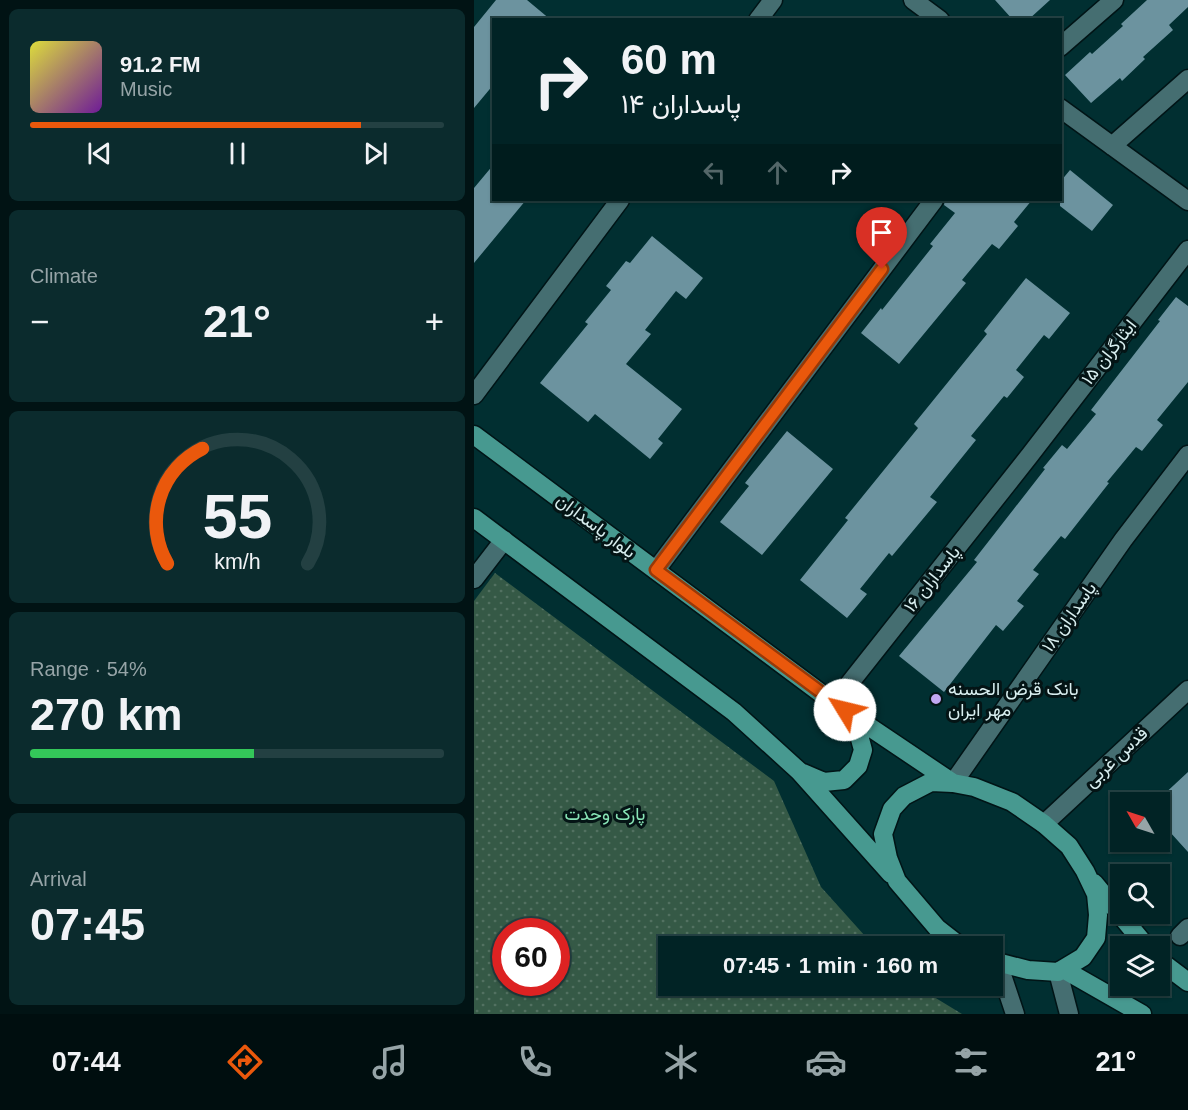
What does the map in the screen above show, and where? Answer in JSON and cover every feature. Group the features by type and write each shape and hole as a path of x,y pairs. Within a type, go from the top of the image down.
{"main road":[{"name":"بلوار پاسداران","path":"474,435 840,706 952,783"},
{"path":"474,518 734,712 799,771 937,928 947,936"},
{"path":"799,771 824,782 844,780 858,766 863,750 857,728 840,706"},
{"path":"897,880 888,858 884,834 892,809 904,796 932,782 974,787 1012,802 1044,824 1069,846 1085,871 1138,936"},
{"path":"1060,971 1083,957 1096,938 1098,915 1096,894 1085,871"},
{"path":"1003,964 1028,970 1060,971 1142,1014"},
{"path":"1170,968 1188,982"}],"street":[{"path":"760,18 773,0"},
{"path":"913,0 937,18"},
{"path":"1062,45 1114,0"},
{"path":"1112,146 1188,79"},
{"path":"1062,109 1188,201"},
{"path":"474,395 619,201"},
{"path":"656,570 933,201"},
{"name":"ایثارگران ۱۵","path":"1030,455 1188,250"},
{"name":"پاسداران ۱۶","path":"840,706 1030,455"},
{"name":"پاسداران ۱۸","path":"952,783 1123,540 1188,455"},
{"path":"474,579 504,540"},
{"name":"قدس غربی","path":"1044,824 1188,690"},
{"path":"1060,971 1069,1014"},
{"path":"1003,983 1015,1014"}],"green space":[{"name":"پارک وحدت","path":"495,573 774,781 821,887 865,936 658,936 658,996 932,996 962,1014 474,1014 474,601"}],"building":[{"path":"496,0 527,0 549,18 492,18 492,86 474,108 474,27"},
{"path":"995,0 1050,0 1030,18 1011,18"},
{"path":"1147,0 1188,0 1188,7 1169,25 1173,30 1143,57 1145,59 1122,81 1120,78 1091,103 1065,75 1123,26 1121,24"},
{"path":"492,166 492,201 525,201 474,263 474,188"},
{"path":"1070,170 1113,205 1092,231 1060,206 1062,180"},
{"path":"945,201 1031,201 1014,222 1018,226 999,249 992,244 962,280 966,283 899,364 861,333 933,246 930,244 955,213 944,205"},
{"path":"652,236 703,278 686,299 676,291 645,330 651,334 626,364 682,409 658,439 663,443 650,459 595,414 588,422 540,383 588,324 585,322 611,290 606,286 626,261 630,263"},
{"path":"1026,278 1070,313 1049,339 1044,335 1016,370 1024,377 1007,398 1004,396 971,436 976,440 930,497 937,502 892,556 889,553 860,589 867,594 847,618 800,580 848,520 845,518 918,428 914,424 987,334 984,331"},
{"path":"1176,297 1188,306 1188,382 1157,420 1163,425 1142,451 1136,447 1065,539 1061,536 1033,570 1039,574 1017,601 1024,606 1003,631 996,625 944,692 899,656 977,562 974,560 1045,469 1043,468 1062,445 1067,449 1096,414 1091,410"},
{"path":"787,431 833,469 762,555 720,522 749,486 745,483"},
{"path":"1188,772 1188,852 1170,832 1170,792 1166,792"}],"place":[{"name":"بانک قرض الحسنه مهر ایران","path":"936,699"}],"route":[{"path":"845,710 656,570 882,269"}]}
